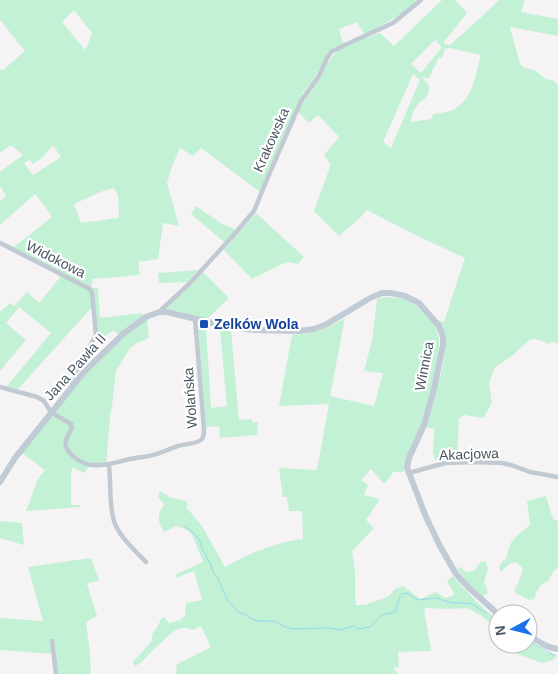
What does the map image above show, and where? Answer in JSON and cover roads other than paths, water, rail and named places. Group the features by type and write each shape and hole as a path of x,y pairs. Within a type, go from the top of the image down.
{"street":[{"name":"Krakowska","path":"159,312 188,285 254,211 301,101 319,76 331,52 393,24 419,1"},
{"name":"Widokowa","path":"0,243 90,289 96,335 74,375 71,382 74,385"},
{"name":"Winnica","path":"195,318 225,326 258,330 298,331 314,329 325,325 372,296 382,293 405,296 419,303 439,326 443,337 443,345 424,425 408,458 407,467 426,517 456,574 488,605"},
{"path":"159,312 195,318"},
{"name":"Jana Pawła II","path":"0,482 15,458 84,372 123,334 146,317 159,312"},
{"name":"Wolańska","path":"51,412 71,424 72,428 67,435 65,444 67,451 84,464 98,467 155,455 177,446 200,440 204,436 203,404 195,318"},
{"path":"0,387 37,396 44,401 51,412"},
{"name":"Akacjowa","path":"409,473 445,463 473,462 502,463 530,472 558,477"},
{"path":"109,465 114,523 121,535 146,562"},
{"path":"52,641 56,674"},
{"path":"538,641 558,649"}],"waterway":[{"path":"185,527 199,539 228,601 238,612 258,621 274,621 292,629 329,628 341,630 353,626 359,629 370,627 382,615 395,612 400,597 406,593 418,600 436,598 452,603 472,604 486,613"},
{"path":"538,646 556,656"}],"place":[{"name":"Zelków Wola","path":"204,324"}]}
